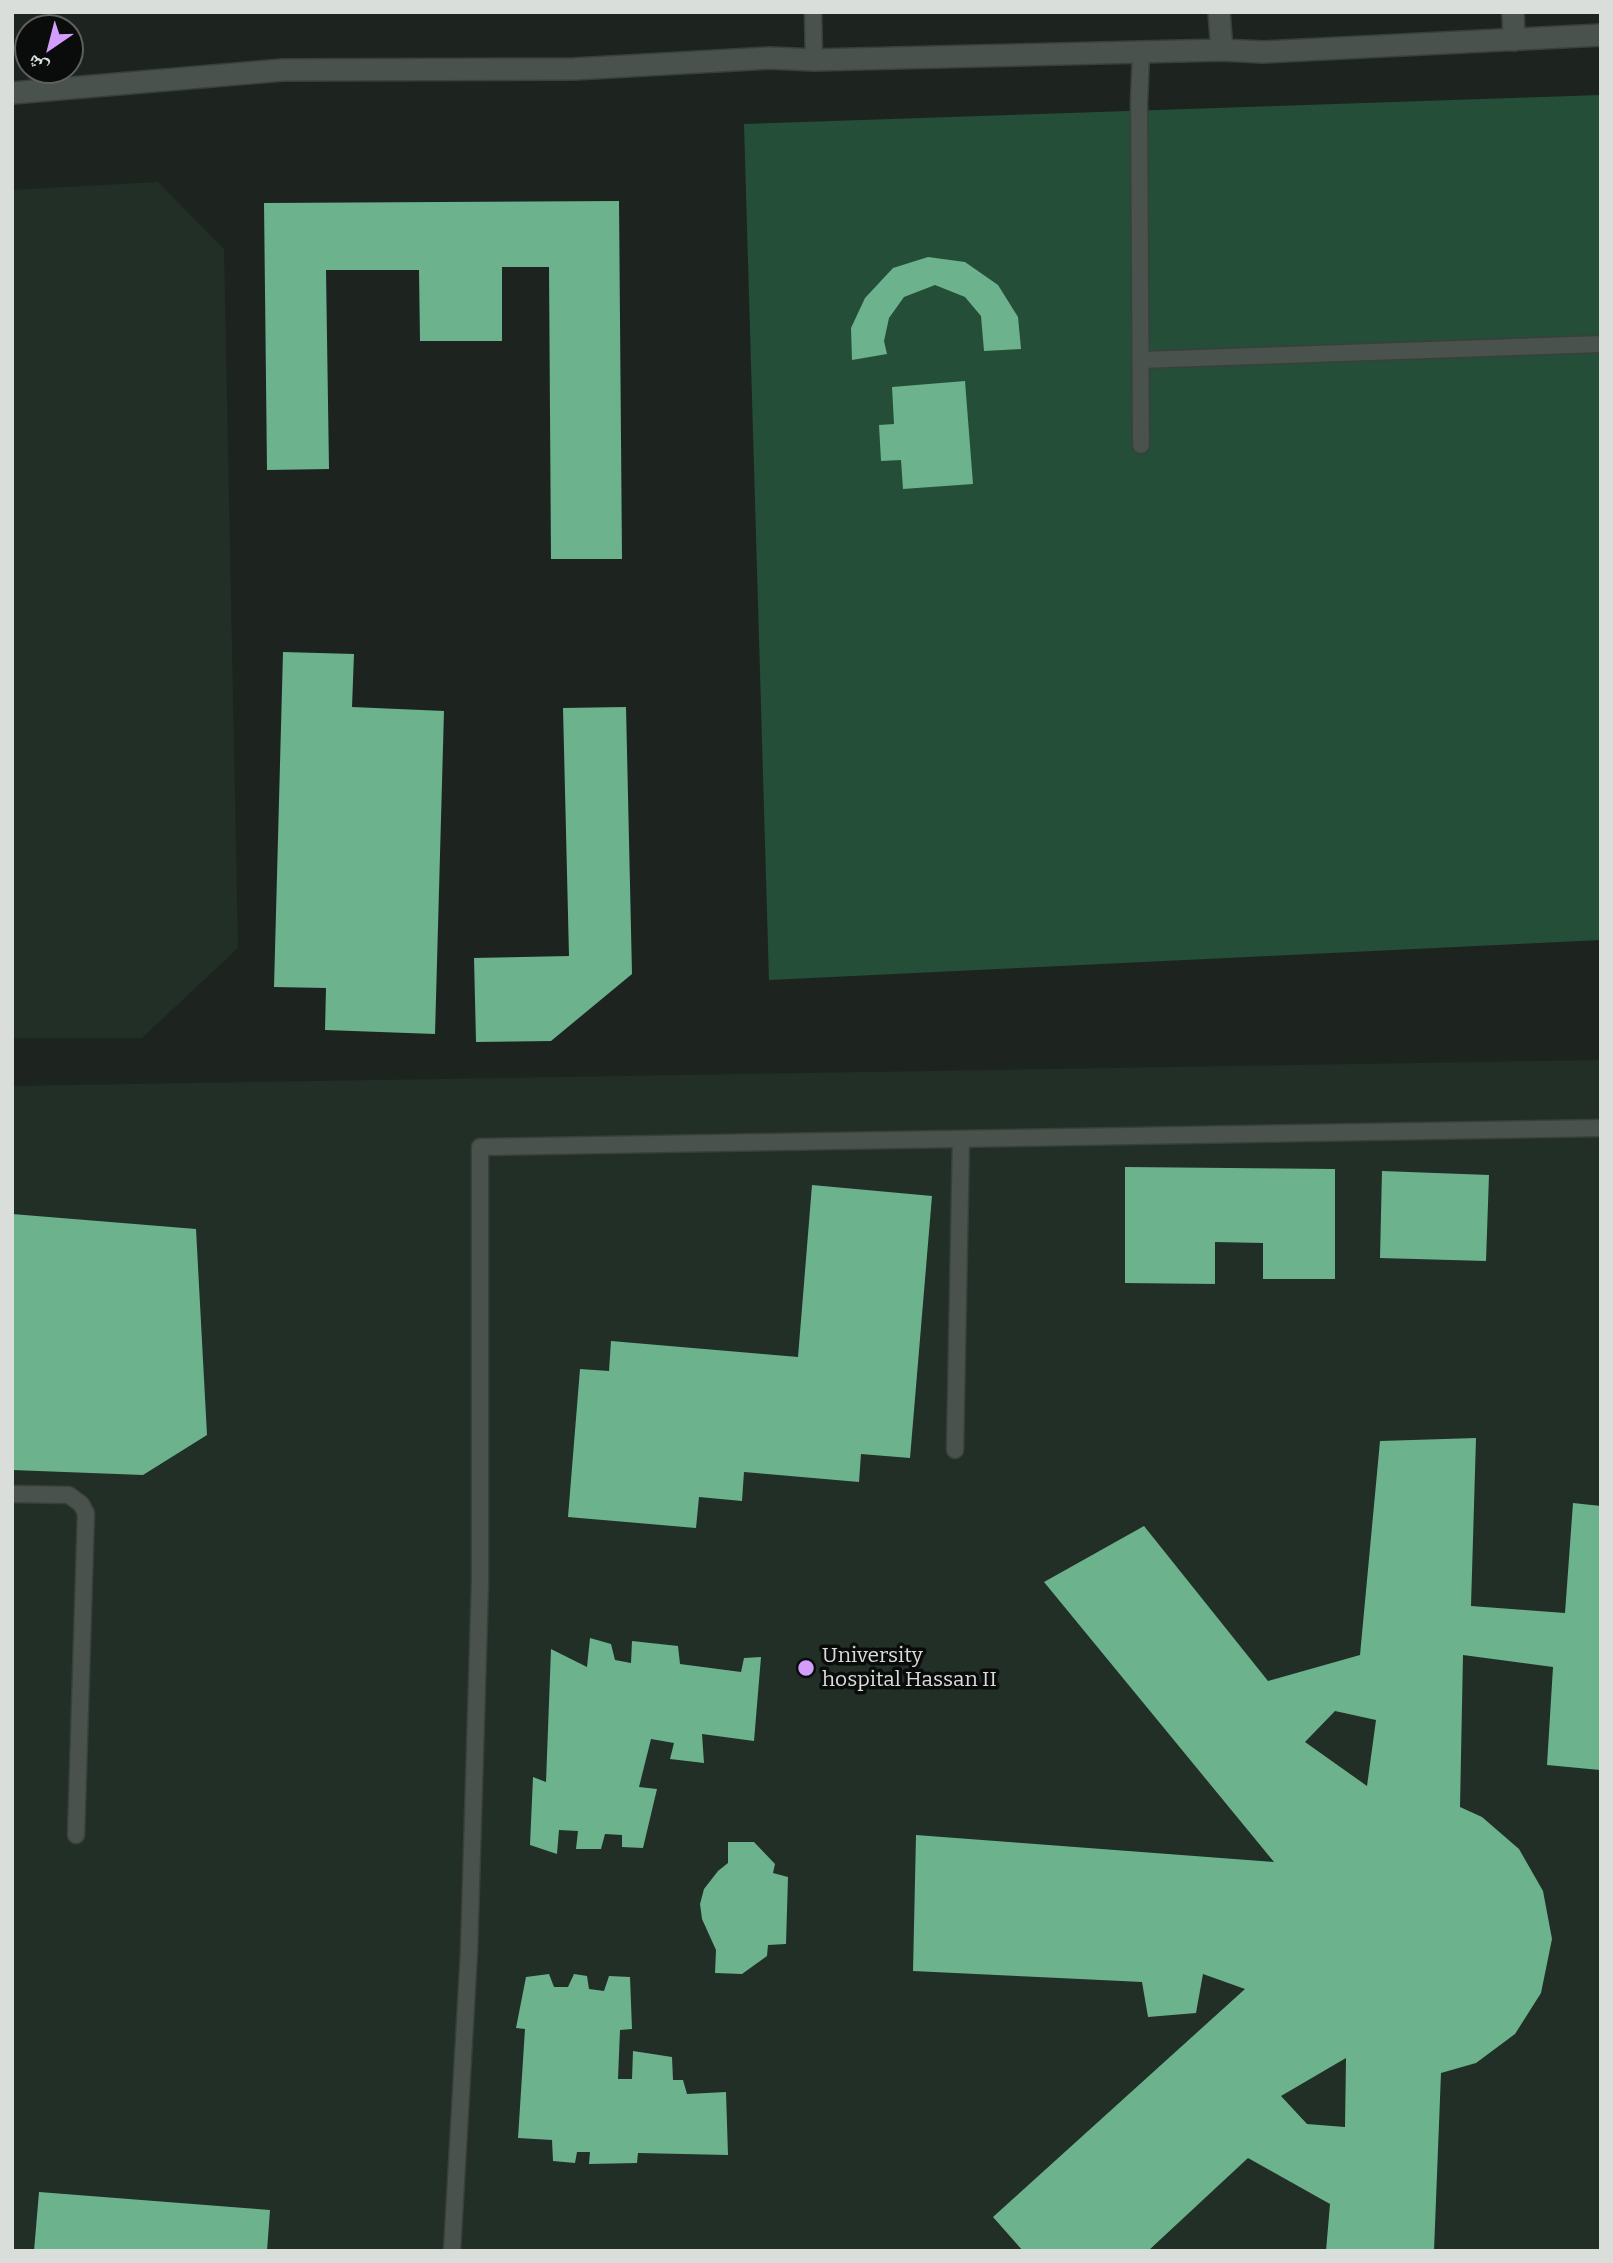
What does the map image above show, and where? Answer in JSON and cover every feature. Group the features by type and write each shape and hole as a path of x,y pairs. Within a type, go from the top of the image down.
{"street":[{"path":"1219,12 1222,50"},
{"path":"1513,12 1514,40"},
{"path":"12,93 284,70 574,69 771,58 814,60 1222,50 1262,52 1601,35"}],"lane":[{"path":"813,12 814,60"},
{"path":"1141,54 1141,445"},
{"path":"1141,360 1601,344"},
{"path":"452,2251 469,1952 480,1582 480,1147 1601,1128"},
{"path":"955,1450 961,1139"},
{"path":"12,1494 69,1495 81,1504 86,1513 76,1835"}],"shaded area":[{"path":"158,182 224,249 238,948 142,1038 12,1038 12,190"},
{"name":"University hospital Hassan II","path":"1601,1060 1601,2251 12,2251 12,1086"}],"green space":[{"path":"1601,95 1601,940 769,980 744,124"}],"building":[{"path":"619,201 622,559 551,559 549,267 502,267 502,341 420,341 419,270 326,270 329,469 267,470 264,203"},
{"path":"928,257 965,262 998,285 1018,317 1021,349 984,351 981,316 965,297 935,285 904,297 889,318 884,341 887,354 852,360 851,328 865,298 893,268"},
{"path":"965,381 973,484 903,489 901,460 881,461 879,425 894,424 892,387"},
{"path":"283,652 354,654 352,707 444,711 435,1034 325,1030 326,988 274,987"},
{"path":"626,707 632,974 551,1041 476,1042 474,958 569,956 563,708"},
{"path":"1125,1167 1335,1169 1335,1279 1263,1279 1263,1243 1215,1242 1215,1284 1125,1283"},
{"path":"1382,1171 1489,1175 1486,1261 1380,1258"},
{"path":"812,1185 932,1196 910,1458 861,1454 859,1482 744,1472 742,1501 699,1497 696,1528 568,1517 580,1369 609,1371 611,1341 798,1357"},
{"path":"12,1214 196,1229 207,1435 143,1475 12,1470"},
{"path":"1476,1438 1471,1606 1565,1613 1573,1503 1601,1506 1600,1770 1547,1765 1553,1667 1463,1655 1460,1807 1482,1817 1519,1849 1543,1891 1552,1939 1541,1993 1515,2034 1476,2063 1441,2073 1434,2251 1326,2251 1330,2204 1248,2158 1148,2251 1023,2251 993,2217 1245,1989 1203,1974 1196,2013 1148,2017 1142,1982 913,1971 916,1835 1274,1862 1044,1582 1144,1526 1268,1681 1360,1655 1380,1441","holes":["1335,1711 1376,1720 1367,1786 1305,1742","1346,2058 1345,2127 1307,2124 1281,2096"]},
{"path":"590,1638 611,1644 615,1660 631,1663 632,1641 678,1646 680,1664 741,1672 744,1658 761,1657 754,1741 702,1734 704,1763 670,1759 674,1743 651,1739 639,1787 657,1789 643,1848 622,1847 622,1835 605,1834 601,1849 576,1849 578,1831 559,1830 557,1854 530,1845 533,1777 546,1782 551,1649 587,1667"},
{"path":"728,1842 754,1842 775,1864 773,1873 788,1877 786,1944 768,1945 767,1956 742,1974 715,1973 716,1950 702,1919 700,1904 704,1889 728,1863"},
{"path":"549,1974 554,1987 568,1987 574,1974 587,1976 589,1989 604,1991 609,1976 630,1977 632,2029 620,2030 618,2079 632,2079 633,2051 672,2057 673,2080 683,2080 687,2094 726,2092 728,2155 638,2153 637,2163 589,2164 590,2152 577,2152 575,2163 553,2161 552,2140 518,2138 525,2029 516,2028 526,1977"},
{"path":"39,2192 270,2210 267,2251 34,2251"}],"place":[{"name":"University hospital Hassan II","path":"806,1668"}]}
